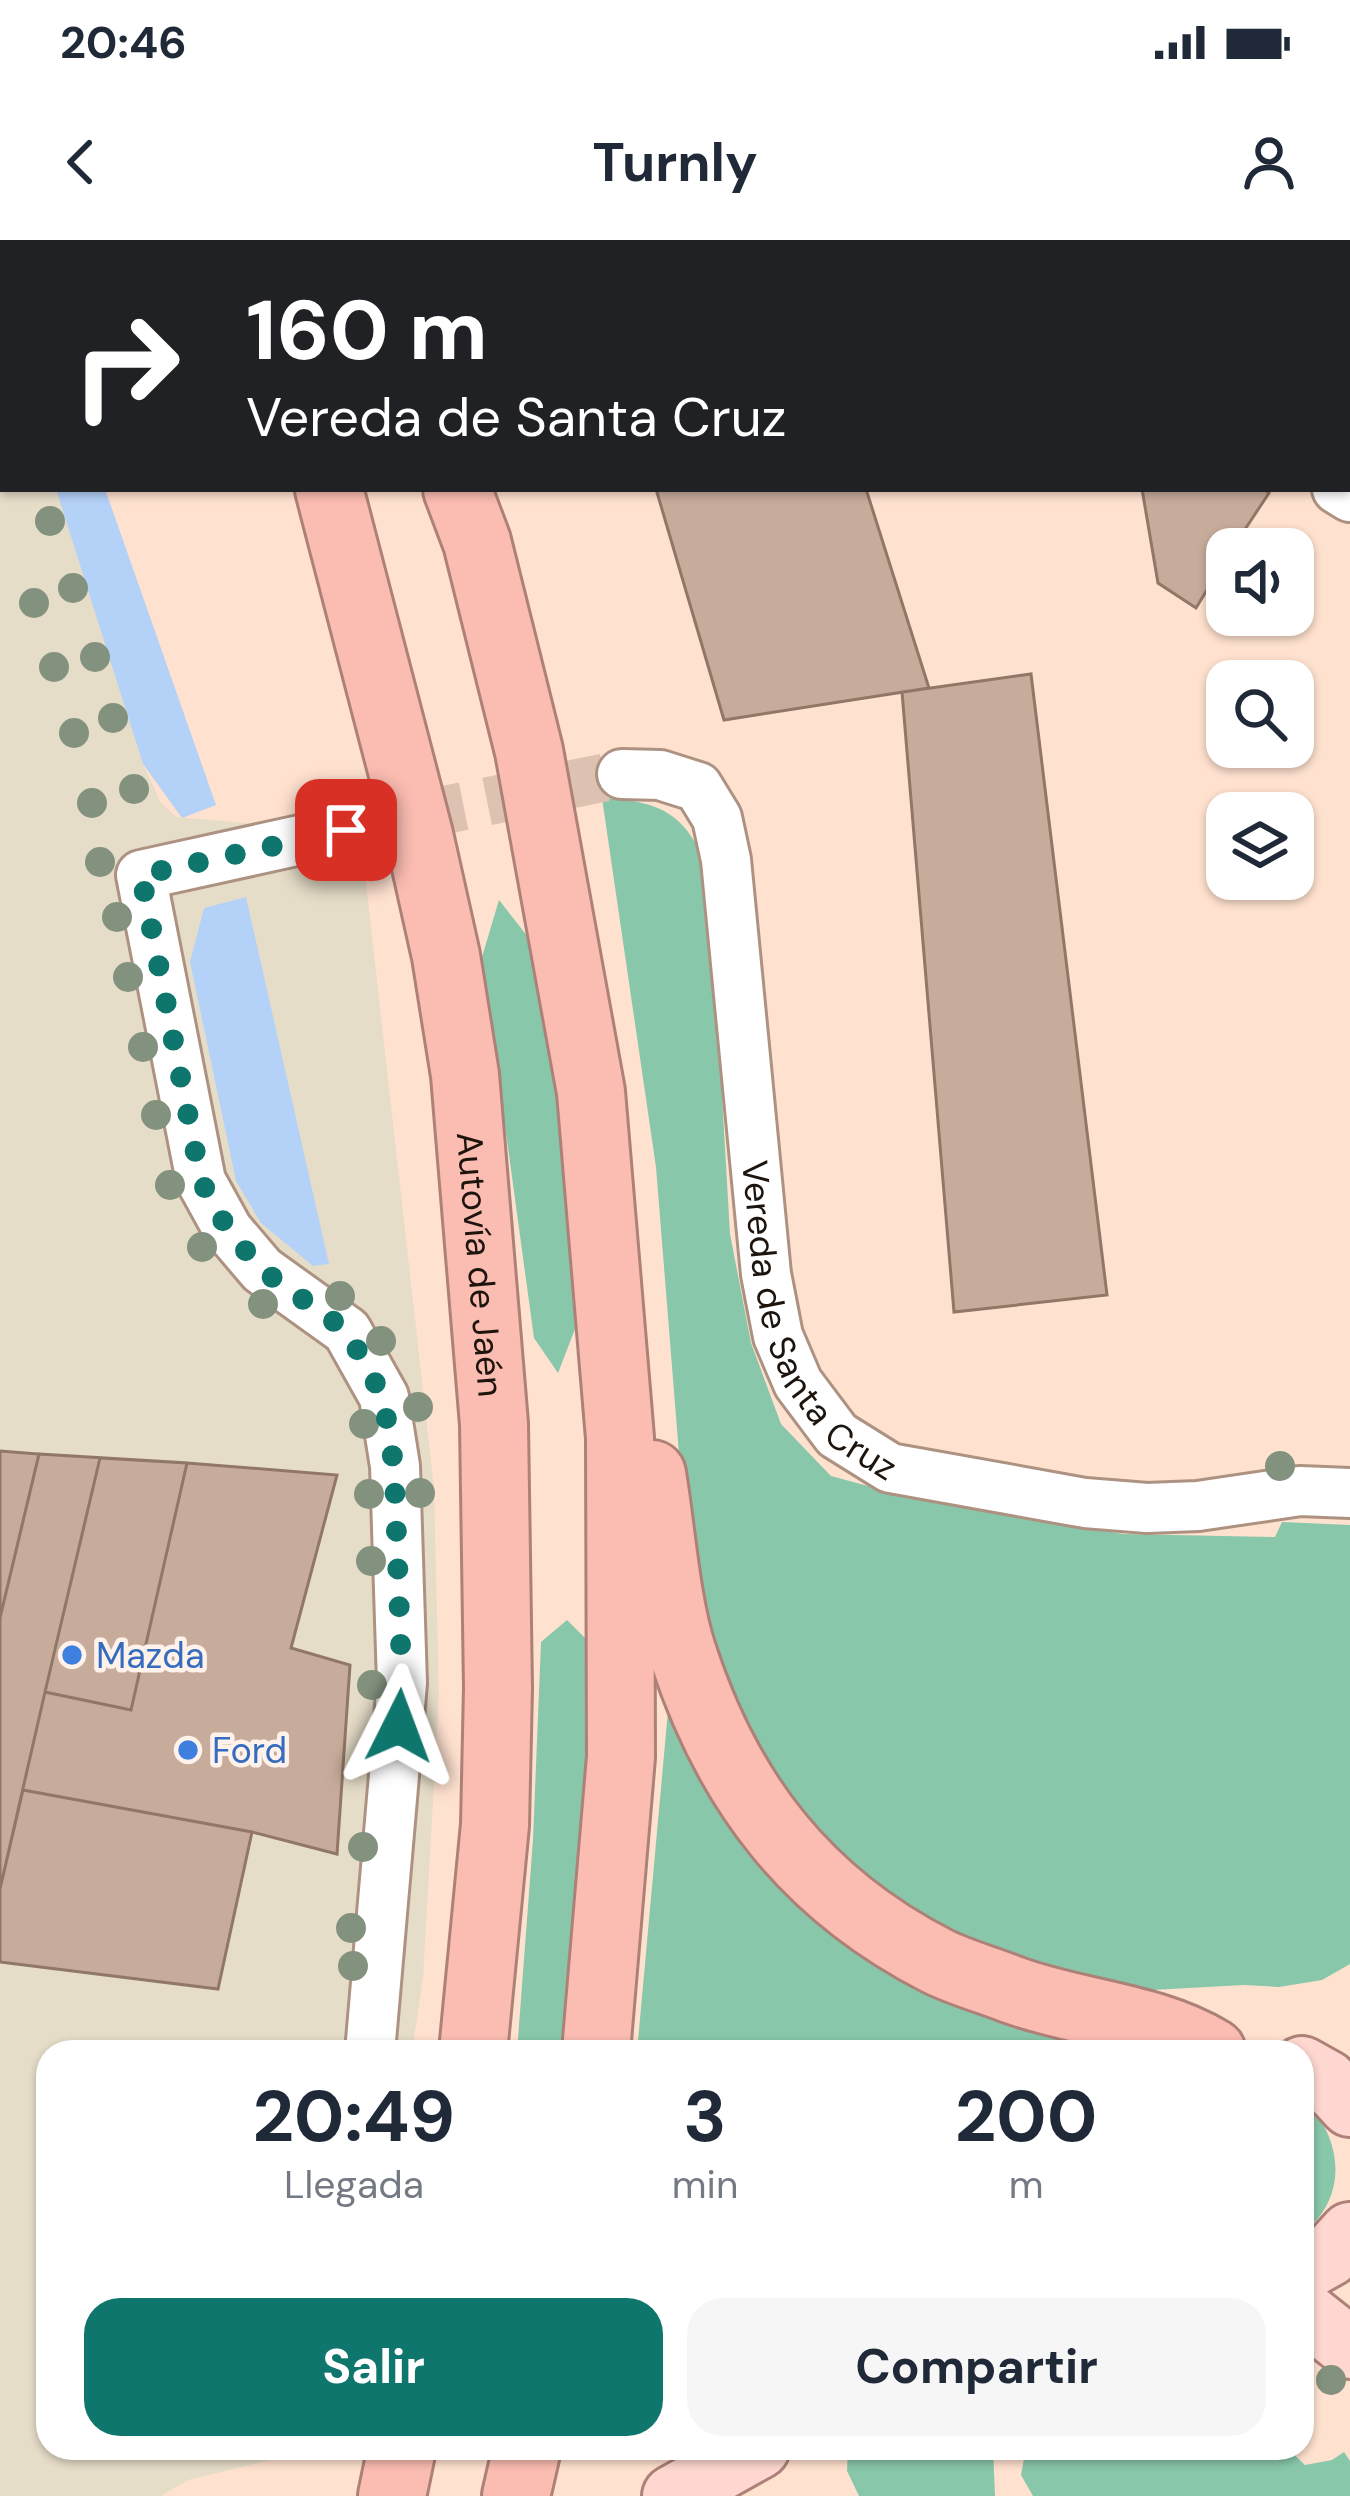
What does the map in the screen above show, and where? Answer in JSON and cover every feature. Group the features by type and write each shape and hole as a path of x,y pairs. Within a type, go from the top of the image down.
{"highway":[{"name":"Autovía de Jaén","path":"330,492 423,855 446,956 465,1075 494,1424 498,1688 495,1825 474,2040"},
{"path":"458,492 477,542 529,752 591,1092 681,1650 715,1738 797,1861 858,1912 938,1961 1032,1997 1192,2040"},
{"path":"591,1092 620,1438 621,1756 597,2040"},
{"path":"392,2496 400,2460"},
{"path":"516,2496 524,2460"}],"main road":[{"path":"1314,2050 1350,2043"},
{"path":"1314,2073 1350,2106"},
{"path":"1314,2264 1350,2233"},
{"path":"1314,2320 1350,2348"},
{"path":"687,2488 737,2460"}],"street":[{"name":"Vereda de Santa Cruz","path":"622,773 660,775 698,787 717,818 726,860 766,1274 778,1336 798,1383 837,1435 890,1468 1085,1503 1147,1508 1198,1506 1300,1491 1350,1493"},
{"path":"346,830 141,875 201,1181 228,1230 262,1270 347,1331 383,1397 394,1466 402,1683 371,2040"}],"shaded area":[{"path":"0,492 59,492 143,764 161,803 176,817 268,825 352,807 363,856 434,1488 439,1695 423,1978 414,2040 36,2040 36,2460 270,2460 188,2480 161,2496 0,2496"}],"green space":[{"path":"602,798 641,803 670,814 691,836 709,872 730,1234 751,1343 781,1424 831,1476 905,1496 1123,1534 1275,1537 1282,1522 1350,1525 1350,1964 1322,1980 1279,1987 1134,1991 1030,1967 956,1935 885,1893 832,1849 736,1729 686,1541 656,1167"},
{"path":"499,900 539,951 564,1110 582,1311 558,1373 534,1338 482,957"},
{"path":"567,1620 592,1645 593,1766 569,2040 518,2040 541,1642"},
{"path":"670,1689 707,1770 1100,2040 638,2040"},
{"path":"1314,2111 1333,2148 1335,2166 1334,2185 1314,2222"},
{"path":"1344,2452 1350,2461 1350,2496 1033,2496 1021,2475 1024,2460 1300,2460 1305,2465 1332,2460"},
{"path":"847,2460 994,2460 995,2496 859,2496 847,2471"}],"water":[{"path":"57,492 106,492 216,805 182,818 143,764"},
{"path":"246,897 329,1264 313,1266 261,1223 236,1181 190,962 204,908"}],"building":[{"path":"657,492 867,492 929,688 724,720"},
{"path":"1143,492 1268,492 1246,528 1206,528 1206,592 1196,608 1158,583"},
{"path":"1031,674 1107,1295 954,1312 902,692"},
{"path":"0,1451 39,1454 0,1618"},
{"name":"Mazda","path":"39,1454 187,1463 131,1710 45,1692 0,1889 0,1618"},
{"path":"100,1458 187,1463 131,1710 45,1692"},
{"name":"Ford","path":"187,1463 337,1475 291,1648 350,1665 337,1854 252,1832 218,1989 0,1962 0,1889 45,1692 131,1710"},
{"path":"23,1790 252,1832 218,1989 0,1962 0,1889"}],"tunnel":[{"path":"346,830 622,774"}],"place":[{"name":"Mazda","path":"72,1655"},
{"name":"Ford","path":"188,1750"}],"route":[{"path":"346,830 141,875 201,1181 228,1230 262,1270 347,1331 383,1397 394,1466 402,1683 399,1726"}]}
